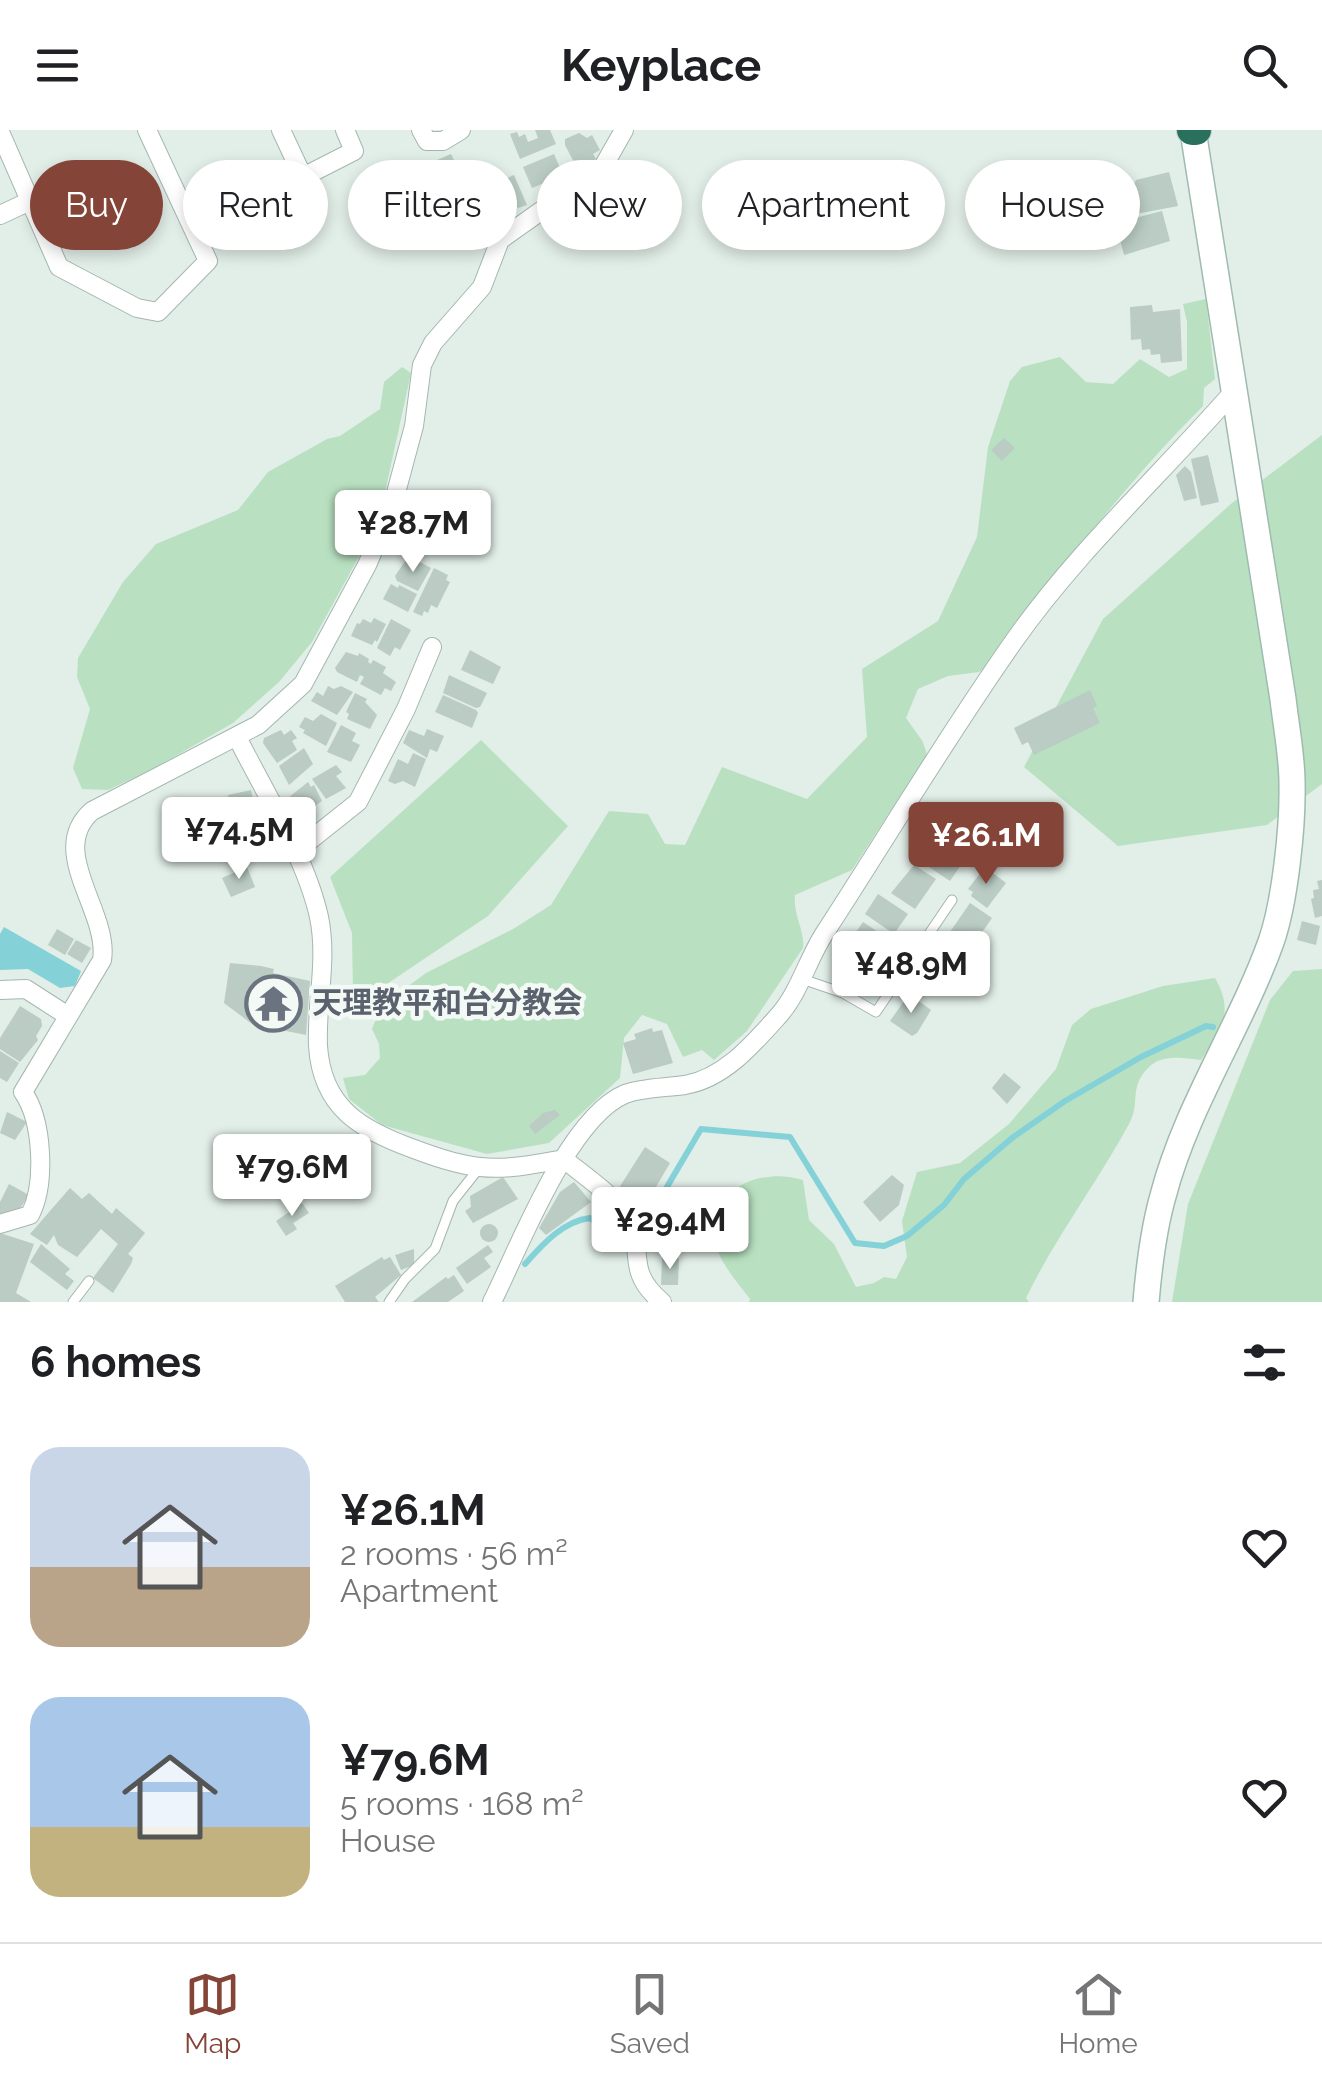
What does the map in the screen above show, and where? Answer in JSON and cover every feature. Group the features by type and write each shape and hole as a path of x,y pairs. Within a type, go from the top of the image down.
{"street":[{"path":"147,130 161,160"},
{"path":"280,130 303,177 354,151 345,130"},
{"path":"421,130 426,141 443,142 461,130"},
{"path":"0,1224 30,1215 36,1204 41,1168 35,1122 23,1092 102,960 104,950 76,858 74,839 78,823 92,811 237,736 281,708 303,684 367,566 393,504 414,426 422,365 433,343 482,287 500,240 603,167 624,130"},
{"path":"1146,1302 1149,1263 1163,1195 1187,1129 1236,1027 1272,938 1286,868 1292,783 1194,130"},
{"path":"0,132 30,201 0,215"},
{"path":"52,250 59,267 137,308 158,312 208,261 163,164"},
{"path":"492,1302 532,1215 564,1159 594,1118 622,1095 708,1079 742,1054 784,1010 813,951 1015,639 1122,509 1234,391"},
{"path":"294,853 358,802 406,709 432,647"},
{"path":"237,736 311,885 324,943 318,1048 330,1090 342,1109 366,1131 437,1158 480,1167 514,1167 564,1159"},
{"path":"1,992 26,989 68,1016"},
{"path":"564,1159 627,1216 635,1230 637,1268 652,1299"}],"lane":[{"path":"800,978 876,1012 952,900"},
{"path":"388,1302 405,1278 435,1249 452,1202 480,1167"},
{"path":"72,1302 89,1282"}],"green space":[{"path":"1206,299 1215,379 1204,388 1203,406 1091,532 990,666 979,672 948,676 918,689 906,718 927,755 852,870 795,895 803,948 747,1031 714,1060 702,1050 683,1057 667,1024 642,1015 624,1038 620,1078 549,1143 487,1154 382,1125 349,1099 343,1078 365,1075 380,1058 372,1029 381,1006 426,973 551,905 609,811 648,814 665,844 685,845 722,767 807,799 867,737 862,669 938,621 977,537 988,447 1010,381 1022,367 1060,357 1086,382 1113,384 1140,359 1169,377 1187,369 1183,304"},
{"path":"402,367 411,373 379,520 312,642 279,682 233,723 108,790 82,789 73,768 90,709 77,677 78,658 123,582 156,544 238,510 268,472 327,439 340,436 380,409 384,382"},
{"path":"1322,435 1322,784 1267,825 1118,846 1024,767 1103,619 1232,503"},
{"path":"481,740 568,826 488,916 366,998 353,994 352,933 330,877"},
{"path":"1322,969 1322,1302 1172,1302 1188,1204 1270,1000 1293,971"},
{"path":"1215,978 1225,1011 1214,1039 1201,1060 1167,1059 1154,1063 1143,1074 1129,1124 1037,1276 1026,1298 1029,1302 749,1302 723,1262 714,1237 720,1205 729,1194 756,1179 788,1177 803,1180 809,1220 834,1244 856,1287 884,1277 896,1279 907,1257 902,1221 917,1172 960,1163 1009,1124 1056,1069 1072,1025 1091,1009 1163,986"}],"water":[{"path":"4,927 81,971 75,986 60,988 28,969 0,970 0,934"}],"building":[{"path":"535,130 550,130 556,144 520,159 510,134 525,134 528,142 538,138"},
{"path":"579,133 587,138 592,135 600,150 593,154 596,159 573,160 565,139"},
{"path":"537,161 537,186 532,188 523,167"},
{"path":"1169,172 1178,206 1140,213 1140,179"},
{"path":"517,182 527,205 517,207"},
{"path":"1162,211 1170,241 1124,255 1123,250 1140,250 1140,217"},
{"path":"1152,305 1153,312 1180,309 1182,361 1161,363 1160,354 1142,350 1141,339 1131,340 1130,307"},
{"path":"1004,438 1015,448 1002,461 991,450"},
{"path":"1208,455 1219,502 1201,506 1191,459"},
{"path":"1185,466 1191,472 1197,498 1184,501 1176,475"},
{"path":"406,560 431,568 418,591 397,581 395,576"},
{"path":"434,568 448,575 446,580 450,582 437,608 431,605 422,616 413,612"},
{"path":"391,584 417,594 408,612 383,599"},
{"path":"374,618 386,624 377,642 372,645 351,636 357,623 363,619 371,623"},
{"path":"391,619 411,630 400,650 395,647 390,656 377,648"},
{"path":"470,650 501,667 493,684 461,670"},
{"path":"346,652 358,656 359,653 371,664 373,660 386,667 383,673 396,682 391,691 385,688 381,695 360,684 364,677 360,675 357,682 337,672 335,668"},
{"path":"449,675 487,693 480,707 443,693"},
{"path":"328,686 341,686 353,692 337,715 311,701 317,692 323,696"},
{"path":"1090,690 1100,723 1034,755 1028,742 1022,745 1014,728"},
{"path":"355,693 367,699 365,702 377,715 370,729 347,719 346,712"},
{"path":"443,695 476,710 472,728 435,712"},
{"path":"321,714 337,723 326,746 299,727 305,717 313,721"},
{"path":"341,725 356,733 352,741 360,745 351,762 327,752"},
{"path":"427,729 444,736 437,752 430,749 427,758 403,743 409,730 424,736"},
{"path":"281,730 284,735 291,730 297,738 292,741 297,750 277,763 263,743 264,738"},
{"path":"304,748 313,764 289,785 279,766"},
{"path":"413,753 426,759 415,787 403,781 388,781 398,759 408,764"},
{"path":"336,765 342,772 336,776 346,788 326,799 312,779"},
{"path":"308,782 311,787 314,785 322,801 299,818 287,805 291,802 288,798"},
{"path":"251,790 259,830 235,831 233,822 230,823 228,795"},
{"path":"946,842 967,856 950,881 926,865"},
{"path":"914,865 936,879 915,909 891,893"},
{"path":"247,867 255,887 231,897 222,878"},
{"path":"985,867 1006,883 987,908 968,889"},
{"path":"1322,880 1322,916 1315,918 1311,899 1313,890 1319,889 1317,881"},
{"path":"878,894 908,914 894,934 865,914"},
{"path":"970,903 992,918 969,946 950,932"},
{"path":"1302,921 1320,926 1316,945 1297,940"},
{"path":"863,922 893,942 879,963 849,942"},
{"path":"57,929 74,939 65,955 48,945"},
{"path":"76,940 91,948 82,963 67,954"},
{"path":"844,948 877,971 868,989 859,983 856,987 840,975 843,970 833,963"},
{"path":"937,948 962,965 940,992 918,977"},
{"path":"230,963 261,966 274,969 273,973 310,981 306,1035 252,1024 224,1003"},
{"path":"909,994 931,1010 912,1036 890,1021"},
{"path":"20,1006 41,1019 42,1026 36,1036 38,1040 20,1062 0,1049 0,1038"},
{"path":"652,1028 653,1032 662,1030 673,1063 633,1074 623,1043"},
{"path":"0,1051 19,1063 7,1082 0,1078"},
{"path":"1004,1073 1021,1087 1007,1104 992,1088"},
{"path":"555,1110 560,1115 535,1134 529,1126 543,1113"},
{"path":"7,1112 27,1122 15,1140 0,1133"},
{"path":"645,1147 670,1163 646,1204 638,1200 636,1203 617,1191"},
{"path":"892,1175 904,1185 899,1205 880,1222 863,1202"},
{"path":"503,1177 518,1199 473,1223 465,1211 471,1207 470,1196"},
{"path":"574,1182 591,1202 546,1235 539,1228 560,1192"},
{"path":"9,1184 29,1195 15,1216 0,1217 0,1202"},
{"path":"70,1188 82,1199 89,1193 112,1214 116,1208 145,1233 128,1254 133,1258 131,1264 113,1293 93,1278 118,1244 101,1229 77,1257 58,1245 54,1235 47,1245 30,1234"},
{"path":"302,1203 309,1213 293,1223 297,1229 286,1236 276,1221"},
{"path":"489,1224 498,1233 489,1242 480,1233"},
{"path":"0,1233 34,1244 16,1293 31,1302 0,1302"},
{"path":"41,1244 70,1269 65,1274 74,1281 67,1290 30,1262"},
{"path":"488,1245 493,1252 484,1258 491,1267 467,1284 456,1268"},
{"path":"414,1249 414,1265 401,1270 395,1255"},
{"path":"382,1257 390,1257 401,1275 375,1297 379,1302 345,1302 335,1286"},
{"path":"662,1258 679,1258 678,1285 661,1285"},
{"path":"454,1275 464,1291 448,1302 412,1302 446,1277"}],"waterway":[{"path":"525,1264 554,1235 580,1220 590,1218 615,1228 644,1226 701,1129 790,1137 855,1243 884,1246 907,1236 944,1205 964,1179 1012,1138 1065,1101 1141,1057 1206,1026 1213,1027"}],"place":[{"name":"天理教平和台分教会","path":"273,1003"}]}
